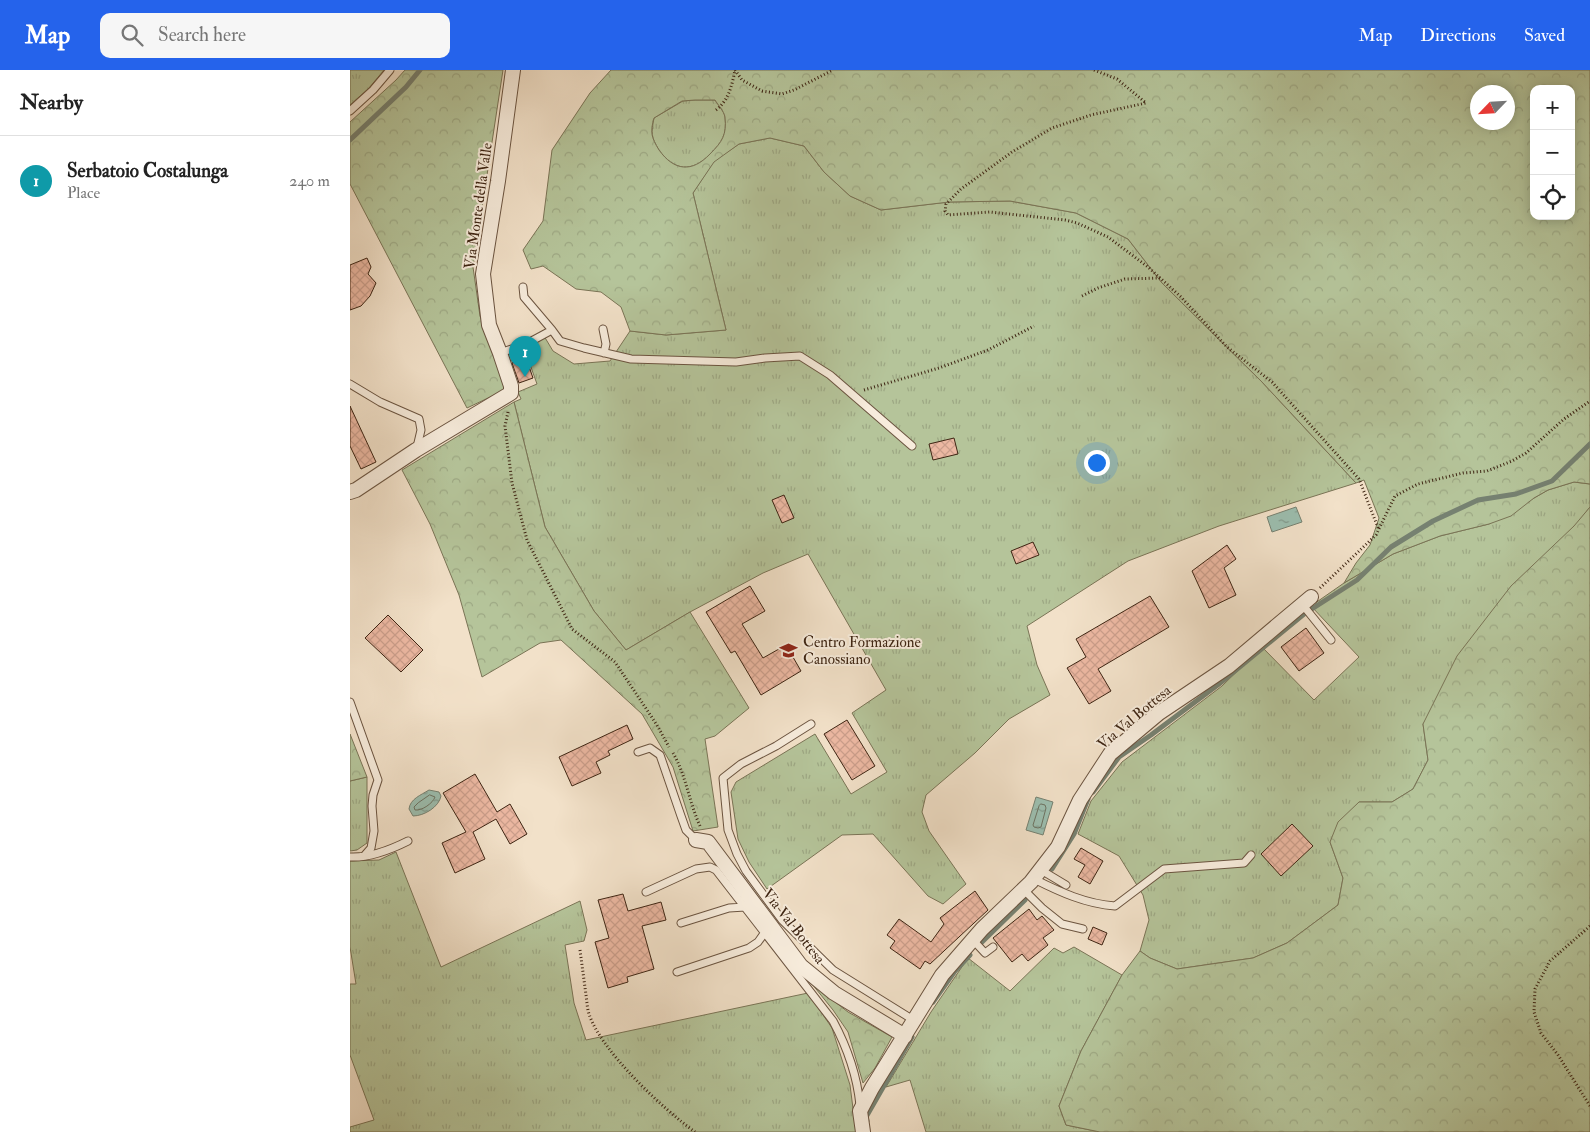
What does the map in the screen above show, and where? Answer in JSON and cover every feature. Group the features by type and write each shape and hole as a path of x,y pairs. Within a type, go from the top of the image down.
{"street":[{"name":"Via Monte della Valle","path":"513,70 483,274 489,325 514,391"},
{"path":"350,492 514,391"},
{"name":"Via Val Bottesa","path":"860,1111 872,1088 942,975 982,928 1024,890 1038,874 1058,847 1080,800 1110,754 1159,713 1230,666 1306,600"},
{"name":"Via Val Bottesa","path":"702,841 801,966 834,993 905,1036"},
{"path":"860,1111 863,1132"}],"lane":[{"path":"350,111 373,90 390,70"},
{"path":"524,287 524,297 560,340 604,353 631,359 736,362 800,356 830,375 912,446"},
{"path":"603,329 606,344 604,353"},
{"path":"500,353 526,344 552,330"},
{"path":"350,384 380,402 419,418 421,430 416,450"},
{"path":"1306,600 1313,617 1331,640"},
{"path":"350,702 378,780 372,806 374,831 371,848 364,856"},
{"path":"811,724 776,746 741,764 723,778 728,830 746,871 782,920 807,946 833,970 915,1021"},
{"path":"638,752 650,748 660,755 686,830 702,841"},
{"path":"350,857 381,853 408,841"},
{"path":"1038,874 1058,891 1099,905 1115,906 1164,869 1244,863 1251,855"},
{"path":"646,892 696,869 710,867 716,870 834,1021 844,1042 858,1089 860,1111"},
{"path":"1038,874 1066,885"},
{"path":"1024,890 1062,924 1083,929"},
{"path":"681,923 729,908 745,907"},
{"path":"677,972 749,948 758,942 765,932"},
{"path":"973,940 984,953 993,947"}],"path":[{"path":"735,70 742,80 756,88 762,91 782,94 833,70"},
{"path":"716,110 724,104 732,87 735,70"},
{"path":"1094,70 1117,79 1146,103 1091,114 1052,128 1012,152 961,189 946,204 945,211 948,215 966,212 990,212 1065,220 1077,223 1108,237 1160,278 1227,347 1272,382 1359,479 1379,530"},
{"path":"1082,296 1098,288 1125,279 1160,278"},
{"path":"852,394 939,368 988,350 1034,326"},
{"path":"514,391 505,426 512,483 527,540 572,629 615,662 657,725 679,764 702,841"},
{"path":"1306,600 1371,541 1379,530 1395,496 1418,484 1463,473 1487,471 1512,461 1526,452 1564,418 1590,401"},
{"path":"1590,926 1550,961 1535,989 1534,1012 1541,1033 1558,1055 1590,1106"},
{"path":"580,950 589,1013 599,1036 617,1059 648,1091 681,1122 695,1132"}],"green space":[{"path":"350,70 384,70 369,88 350,105"},
{"path":"405,70 503,70 473,267 480,316 499,366 505,390 467,408 350,184 350,122"},
{"path":"611,70 1590,70 1590,484 1574,482 1548,490 1534,498 1511,516 1489,524 1440,536 1393,554 1344,583 1370,545 1379,518 1364,480 1356,483 1262,382 1162,283 1128,239 1076,213 1010,201 949,202 881,210 850,196 824,172 804,146 770,138 739,144 714,162 693,193 726,330 666,335 630,331 621,307 601,292 576,289 543,266 531,269 523,250 543,221 552,150 590,93","holes":["715,100 725,117 724,133 721,142 703,160 690,167 677,166 665,157 654,141 652,134 654,118 682,101"]},
{"path":"715,100 724,115 724,133 718,146 703,160 690,167 677,166 665,157 654,142 652,131 654,118 683,101"},
{"path":"770,138 804,146 824,172 850,196 881,210 949,202 1010,201 1076,213 1128,239 1162,283 1262,382 1356,483 1219,526 1128,561 1027,626 1037,665 1050,695 1009,719 975,753 926,795 922,812 929,831 966,884 943,904 928,896 873,834 842,835 767,889 749,862 738,839 731,792 736,782 815,734 851,794 887,772 852,713 886,690 808,554 763,573 690,612 626,650 594,611 545,527 514,402 521,399 518,392 537,384 527,356 508,362 505,354 544,336 553,351 574,364 610,361 630,331 666,335 726,330 693,193 714,161 739,144"},
{"path":"514,402 545,527 594,611 626,650 690,612 749,708 715,736 705,739 718,827 693,831 673,767 642,714 561,640 540,643 482,677 459,595 430,524 402,470"},
{"path":"1574,482 1590,484 1590,507 1423,724 1428,760 1413,789 1392,802 1359,802 1330,842 1343,878 1338,905 1287,943 1253,958 1177,969 1150,958 1140,951 1149,920 1143,895 1119,856 1078,834 1091,801 1122,762 1222,686 1262,647 1314,700 1359,657 1311,606 1344,583 1393,554 1440,536 1489,524 1548,490"},
{"path":"1590,507 1590,1132 1100,1132 1066,1125 1059,1106 1081,1051 1122,975 1140,951 1150,958 1177,969 1253,958 1287,943 1338,905 1343,878 1330,842 1338,822 1359,802 1392,802 1413,789 1428,760 1423,724 1457,656 1511,586 1574,526"},
{"path":"350,734 367,777 350,781"},
{"path":"367,777 367,843 357,850 350,851 350,781"},
{"path":"396,852 441,967 580,901 587,930 584,941 565,945 574,1003 586,1040 808,993 832,1028 850,1085 856,1132 350,1132 350,1127 374,1120 350,1055 350,984 356,984 350,947 350,861 379,860"},
{"path":"1074,947 1122,975 1081,1051 1059,1106 1066,1125 1100,1132 926,1132 910,1080 886,1087 931,1012 968,958 1010,991 1054,948 1063,953"},
{"path":"812,984 848,1012 892,1037 875,1068 863,1083 848,1032"}],"water":[{"path":"1296,507 1302,522 1272,532 1267,517"},
{"path":"429,790 439,792 440,800 430,810 413,816 409,809 411,803"},
{"path":"1036,797 1053,802 1043,835 1026,830"}],"building":[{"path":"367,258 371,267 368,274 376,283 370,296 361,306 350,310 350,265"},
{"path":"526,358 533,378 519,383 512,363"},
{"path":"350,406 376,462 361,469 350,446"},
{"path":"954,438 958,454 933,460 929,444"},
{"path":"784,495 794,518 782,523 772,500"},
{"path":"1033,542 1039,555 1016,564 1011,551"},
{"path":"1227,545 1236,559 1224,568 1236,595 1209,608 1192,571"},
{"path":"750,586 765,611 742,624 763,658 786,645 801,671 761,695 735,651 731,653 706,612"},
{"path":"1150,596 1169,627 1098,669 1111,691 1089,704 1067,668 1086,657 1076,639"},
{"path":"388,615 423,650 401,672 365,638"},
{"path":"1306,628 1324,653 1299,671 1281,647"},
{"path":"847,720 875,766 852,780 824,734"},
{"path":"627,725 633,739 608,751 610,755 596,762 601,773 572,786 559,757"},
{"path":"475,774 497,812 510,804 527,834 510,844 496,819 473,832 485,859 455,873 442,843 466,832 443,793"},
{"path":"1292,824 1313,846 1281,876 1261,854"},
{"path":"1081,848 1103,861 1090,884 1078,877 1085,865 1074,859"},
{"path":"975,891 988,910 930,964 925,961 920,969 890,948 895,941 887,935 899,919 931,942 944,924 940,918"},
{"path":"623,894 628,911 661,902 666,920 642,926 654,969 627,977 628,982 608,988 595,942 609,938 598,900"},
{"path":"1029,909 1037,920 1042,916 1054,930 1043,938 1048,945 1028,961 1022,954 1012,962 993,938"},
{"path":"1093,927 1107,933 1102,945 1088,939"}],"waterway":[{"path":"350,140 406,87 420,70"},
{"path":"1093,792 1119,757 1219,684 1304,614 1357,580 1391,547 1433,521 1478,500 1516,494 1552,481 1590,444"},
{"path":"1052,869 1074,834 1088,799"},
{"path":"981,943 1025,900"},
{"path":"933,1002 955,971 970,955"},
{"path":"867,1121 866,1117 912,1037"}],"place":[{"name":"Serbatoio Costalunga","path":"525,377"},
{"name":"Centro Formazione Canossiano","path":"789,651"}]}
